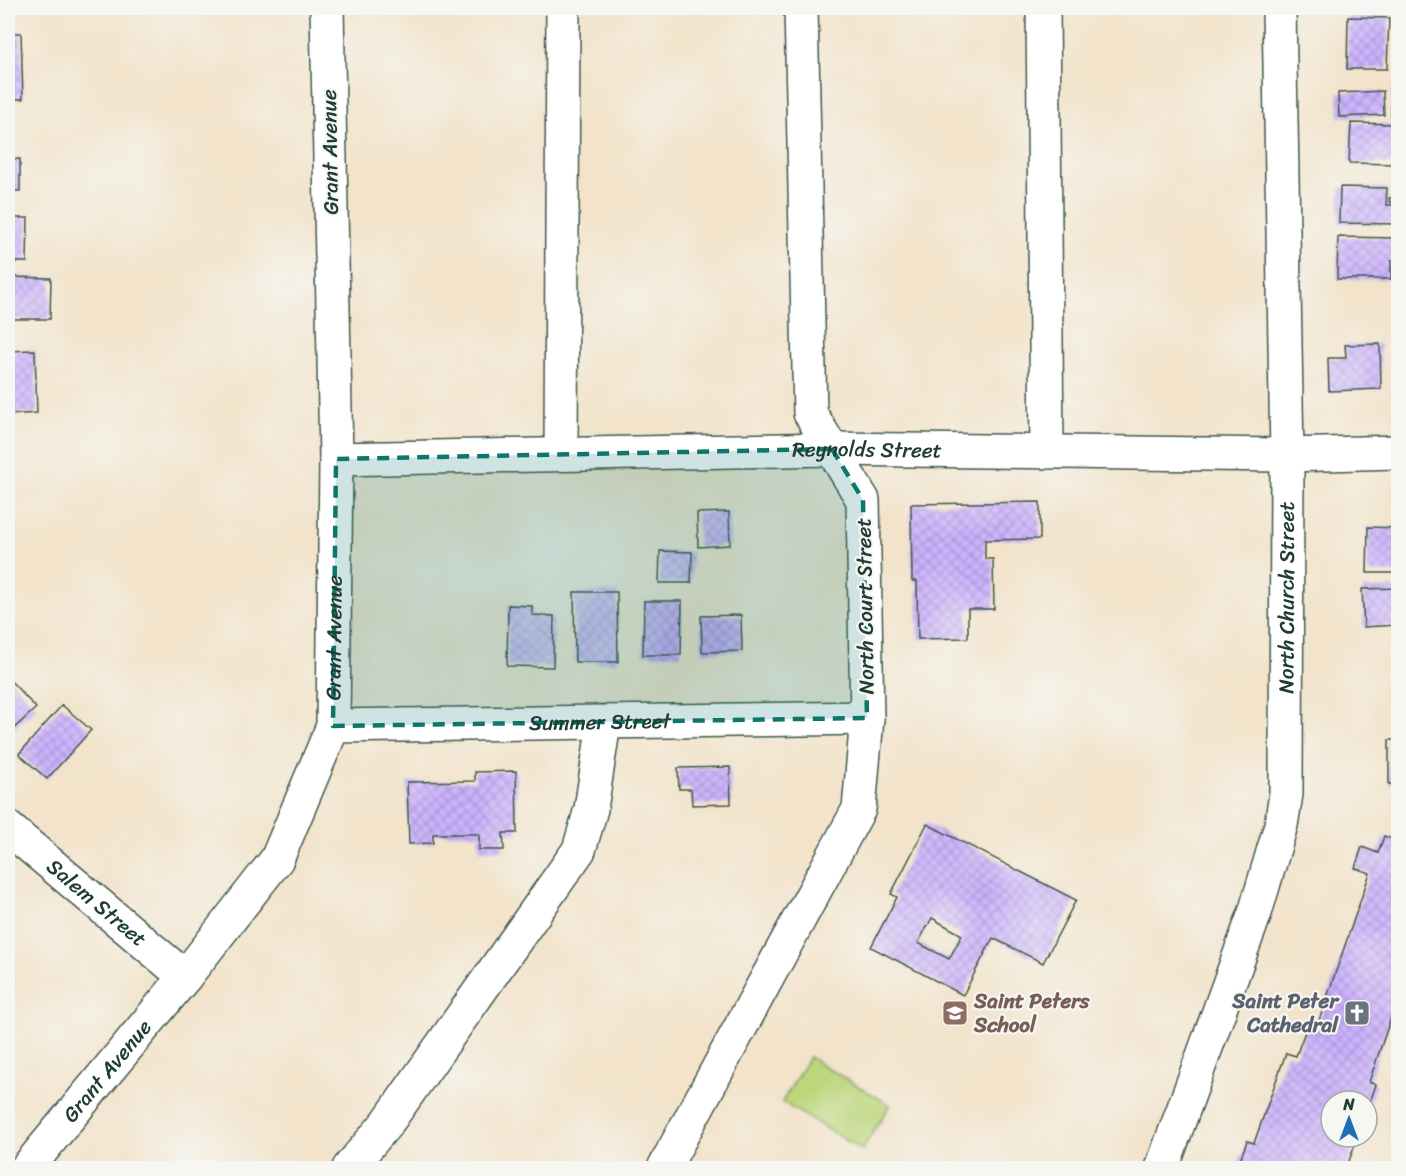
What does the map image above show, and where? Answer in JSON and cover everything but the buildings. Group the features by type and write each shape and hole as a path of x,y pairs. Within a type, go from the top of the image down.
{"street":[{"name":"Grant Avenue","path":"27,1168 185,978 277,859 333,726 336,459 327,8"},
{"path":"561,453 563,8"},
{"name":"North Court Street","path":"664,1168 859,809 867,718 863,500 810,413 801,8"},
{"path":"1043,8 1047,452"},
{"name":"North Church Street","path":"1162,1168 1255,913 1281,825 1288,769 1287,455 1279,8"},
{"name":"Reynolds Street","path":"336,459 561,453 832,450 1287,455 1398,452"},
{"name":"Summer Street","path":"333,726 867,718"},
{"path":"350,1168 387,1123 579,850 591,809 604,723"},
{"name":"Salem Street","path":"8,828 185,978"}],"highlighted area":[{"path":"832,449 863,500 867,718 333,726 336,459"}],"green space":[{"path":"809,1057 890,1105 862,1150 782,1102"}],"place":[{"name":"Saint Peters School","path":"955,1013"},
{"name":"Saint Peter Cathedral","path":"1357,1013"}]}
